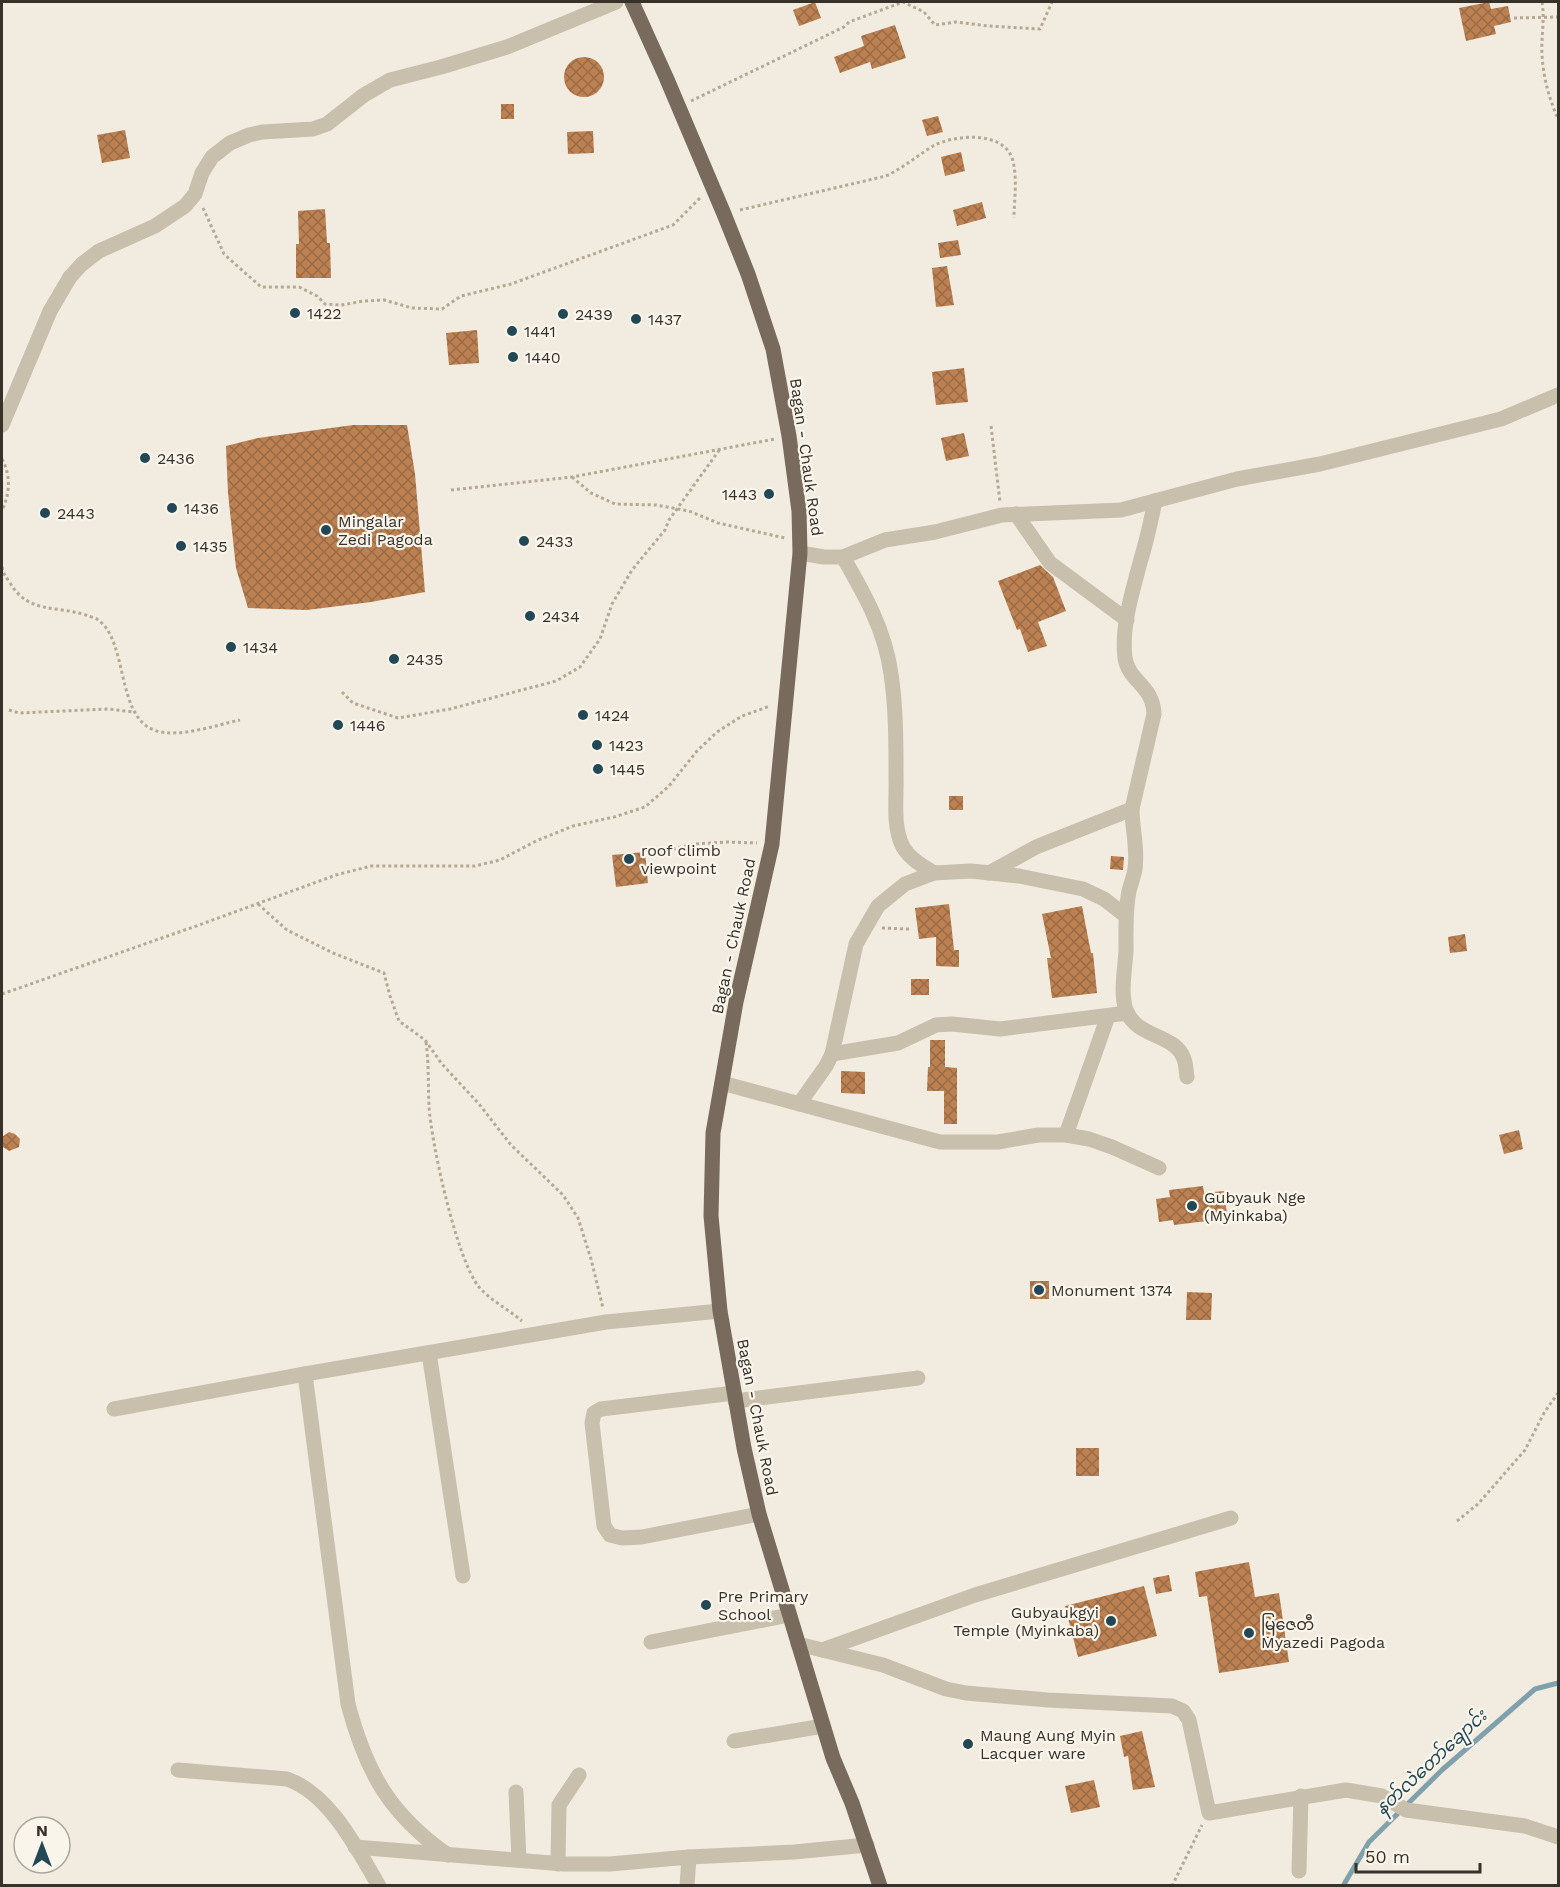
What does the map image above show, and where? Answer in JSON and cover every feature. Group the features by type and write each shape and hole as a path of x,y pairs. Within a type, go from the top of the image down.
{"main road":[{"name":"Bagan - Chauk Road","path":"632,2 679,107 748,274 773,349 789,436 800,547 772,844 736,1002 713,1133 711,1216 720,1311 759,1514 833,1758 852,1803 880,1886"}],"street":[{"path":"2,425 51,310 65,285 90,256 165,221 185,206 195,194 202,173 212,157 230,143 262,132 313,129 327,124 369,90 390,80 507,47 616,2"},
{"path":"800,547 824,557 843,557 885,540 935,532 1009,515 1121,510 1237,479 1320,464 1501,419 1558,395"},
{"path":"1155,501 1127,620 1126,662 1134,677 1148,691 1154,705 1146,752 1132,809 1136,859 1126,916 1124,991 1127,1013 1143,1031 1171,1043 1180,1050 1185,1060 1187,1077"},
{"path":"1009,515 1050,563 1127,620"},
{"path":"843,557 869,601 884,639 891,675 898,831 903,847 911,857 934,873"},
{"path":"989,873 1036,847 1132,809"},
{"path":"799,1104 832,1054 856,944 878,906 905,884 934,873 971,871 1019,876 1083,889 1104,899 1126,916"},
{"path":"832,1054 898,1043 936,1025 952,1024 1000,1029 1127,1013"},
{"path":"1066,1135 1108,1016"},
{"path":"722,1083 940,1142 998,1142 1038,1135 1066,1135 1089,1139 1112,1147 1159,1168"},
{"path":"114,1409 606,1322 720,1311"},
{"path":"429,1353 463,1576"},
{"path":"304,1374 348,1704 356,1737 389,1801 399,1814 421,1835 448,1855"},
{"path":"759,1514 642,1537 622,1538 610,1535 604,1526 592,1422 594,1413 601,1409 918,1378"},
{"path":"822,1650 975,1595 1231,1518"},
{"path":"651,1642 789,1615"},
{"path":"798,1644 883,1665 946,1689 966,1693 1048,1700 1172,1706 1183,1711 1189,1720 1209,1813 1346,1790 1382,1797 1399,1806 1525,1826 1558,1837"},
{"path":"734,1742 823,1726"},
{"path":"178,1770 287,1779 310,1790 321,1800 380,1886"},
{"path":"558,1864 559,1805 579,1775"},
{"path":"516,1791 519,1860"},
{"path":"1299,1871 1301,1797"},
{"path":"355,1847 558,1864 610,1864 867,1845"},
{"path":"687,1886 688,1857"}],"path":[{"path":"679,107 824,37 849,22 903,2 924,12 935,25 956,22 1040,29 1052,2"},
{"path":"1542,2 1544,17 1542,52 1545,82 1558,119"},
{"path":"1514,18 1558,17"},
{"path":"724,214 886,176 902,168 934,145 959,138 976,137 994,142 1009,152 1013,160 1014,218"},
{"path":"195,194 224,254 261,287 299,287 317,296 325,304 341,305 384,300 412,308 442,309 461,296 511,284 673,225 712,187"},
{"path":"991,426 1009,515"},
{"path":"451,490 572,477 789,436"},
{"path":"342,692 353,703 398,718 450,709 556,681 580,667 600,639 612,604 632,570 665,530 669,520 720,449"},
{"path":"2,459 9,482 2,510"},
{"path":"572,477 591,493 615,504 656,505 688,511 718,523 800,547"},
{"path":"2,567 18,597 38,606 69,610 98,619 110,633 134,712 144,725 171,734 240,720"},
{"path":"2,994 336,875 371,866 475,866 500,860 536,841 573,826 645,807 669,786 697,751 717,732 742,716 786,701"},
{"path":"9,710 19,713 108,709 134,712"},
{"path":"661,852 694,844 728,842 772,844"},
{"path":"258,904 287,930 333,953 384,973 399,1021 425,1040 441,1064 479,1104 511,1145 563,1195 578,1218 591,1259 606,1322"},
{"path":"865,928 909,929"},
{"path":"425,1040 430,1067 429,1107 433,1136 449,1208 467,1268 479,1287 540,1335"},
{"path":"1457,1521 1478,1504 1525,1450 1544,1413 1558,1393"},
{"path":"1172,1886 1209,1813"}],"building":[{"path":"815,2 821,18 799,26 793,10"},
{"path":"1489,2 1491,9 1508,6 1511,22 1494,26 1496,34 1466,41 1459,8"},
{"path":"895,25 906,58 872,69 870,62 840,73 834,57 864,46 861,36"},
{"path":"584,57 598,63 604,77 598,91 584,97 570,91 564,77 570,63"},
{"path":"501,104 514,104 514,119 501,119"},
{"path":"938,116 943,132 927,136 922,120"},
{"path":"125,130 130,158 102,163 97,135"},
{"path":"593,131 594,153 568,154 567,132"},
{"path":"961,152 965,171 945,176 941,157"},
{"path":"982,202 986,218 957,226 953,210"},
{"path":"325,209 327,243 330,243 331,278 296,278 296,244 299,244 298,211"},
{"path":"958,240 961,255 940,258 938,243"},
{"path":"947,266 954,305 936,307 932,268"},
{"path":"477,330 479,363 449,365 446,333"},
{"path":"964,368 968,402 936,405 932,372"},
{"name":"Mingalar Zedi Pagoda","path":"353,425 407,425 415,474 425,592 307,610 248,608 236,568 228,493 226,446 258,438"},
{"path":"964,433 969,456 946,461 941,438"},
{"path":"1040,565 1053,577 1066,611 1038,622 1047,646 1028,652 998,581"},
{"path":"949,796 963,796 963,810 949,810"},
{"path":"645,852 648,883 616,887 612,855"},
{"path":"1111,856 1124,857 1123,870 1110,869"},
{"path":"949,904 954,950 959,950 959,967 936,966 936,937 919,939 915,908"},
{"path":"1082,906 1091,953 1093,953 1097,993 1052,998 1047,958 1051,958 1042,914"},
{"path":"1465,934 1467,951 1450,953 1448,937"},
{"path":"911,979 929,979 929,995 911,995"},
{"path":"930,1040 945,1040 945,1067 957,1068 957,1124 944,1124 944,1091 927,1091"},
{"path":"841,1071 865,1072 865,1094 841,1093"},
{"path":"1519,1130 1523,1149 1504,1154 1499,1135"},
{"path":"9,1132 20,1139 19,1147 9,1151 3,1147 2,1137"},
{"name":"Gubyauk Nge (Myinkaba)","path":"1203,1186 1204,1193 1224,1191 1227,1214 1207,1216 1207,1221 1174,1225 1173,1220 1159,1222 1156,1199 1170,1197 1169,1190"},
{"name":"Monument 1374","path":"1030,1281 1049,1281 1049,1299 1030,1299"},
{"path":"1187,1292 1212,1293 1211,1320 1186,1320"},
{"path":"1076,1448 1099,1448 1099,1476 1076,1476"},
{"name":"မြဇေတီ Myazedi Pagoda","path":"1249,1562 1255,1597 1279,1593 1289,1662 1219,1673 1207,1596 1199,1597 1195,1572"},
{"path":"1169,1575 1172,1591 1156,1594 1153,1578"},
{"name":"Gubyaukgyi Temple (Myinkaba)","path":"1144,1586 1157,1636 1078,1657 1065,1606"},
{"path":"1142,1731 1155,1787 1133,1790 1128,1756 1124,1757 1120,1736"},
{"path":"1094,1780 1100,1807 1071,1813 1065,1786"}],"waterway":[{"name":"နတ်လဲတော်ချောင်း","path":"1343,1886 1369,1842 1442,1770 1535,1689 1558,1683"}],"place":[{"name":"1422","path":"295,313"},
{"name":"2439","path":"563,314"},
{"name":"1437","path":"636,319"},
{"name":"1441","path":"512,331"},
{"name":"1440","path":"513,357"},
{"name":"2436","path":"145,458"},
{"name":"1443","path":"769,494"},
{"name":"1436","path":"172,508"},
{"name":"2443","path":"45,513"},
{"name":"Mingalar Zedi Pagoda","path":"326,530"},
{"name":"2433","path":"524,541"},
{"name":"1435","path":"181,546"},
{"name":"2434","path":"530,616"},
{"name":"1434","path":"231,647"},
{"name":"2435","path":"394,659"},
{"name":"1424","path":"583,715"},
{"name":"1446","path":"338,725"},
{"name":"1423","path":"597,745"},
{"name":"1445","path":"598,769"},
{"name":"roof climb viewpoint","path":"629,859"},
{"name":"Gubyauk Nge (Myinkaba)","path":"1192,1206"},
{"name":"Monument 1374","path":"1039,1290"},
{"name":"Pre Primary School","path":"706,1605"},
{"name":"Gubyaukgyi Temple (Myinkaba)","path":"1111,1621"},
{"name":"မြဇေတီ Myazedi Pagoda","path":"1249,1633"},
{"name":"Maung Aung Myin Lacquer ware","path":"968,1744"}]}
